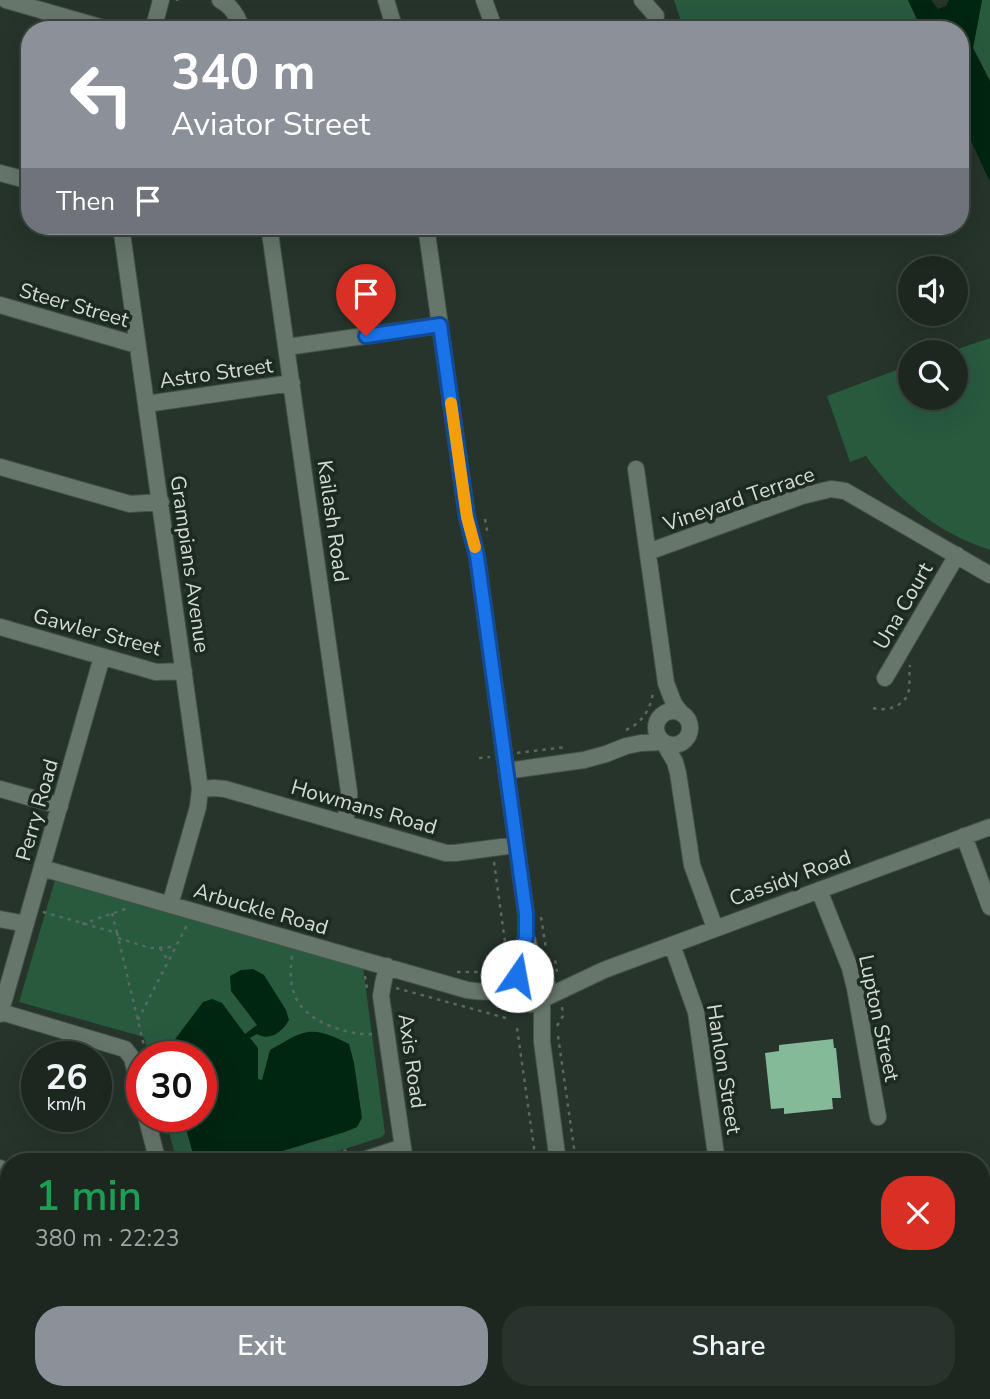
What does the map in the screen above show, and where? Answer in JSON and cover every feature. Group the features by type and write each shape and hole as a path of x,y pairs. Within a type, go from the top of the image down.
{"street":[{"path":"0,13 5,0 78,21"},
{"path":"156,21 162,0"},
{"path":"220,0 233,10 239,21"},
{"path":"386,0 393,21"},
{"path":"484,0 492,21"},
{"path":"642,0 656,16"},
{"path":"0,173 21,179"},
{"name":"Grampians Avenue","path":"122,235 200,789 198,807 170,905"},
{"name":"Kailash Road","path":"271,235 349,792 344,823"},
{"path":"427,235 467,517 477,556 526,914 526,936 514,993 522,1003 541,1042"},
{"name":"Steer Street","path":"0,305 137,345"},
{"path":"287,347 440,325"},
{"name":"Astro Street","path":"146,404 292,383"},
{"path":"0,467 135,505 161,502"},
{"path":"636,469 648,552 660,687 664,700 656,730 675,762 692,864 715,928"},
{"name":"Vineyard Terrace","path":"648,552 802,496 831,489 845,491 990,575"},
{"name":"Una Court","path":"885,678 957,555"},
{"name":"Gawler Street","path":"0,627 156,672 184,671"},
{"name":"Perry Road","path":"0,1013 102,657"},
{"path":"660,687 682,714"},
{"path":"505,763 584,760 624,739 642,736 663,714 676,711 687,718 690,724 678,773"},
{"path":"624,739 675,745 686,738"},
{"path":"0,789 60,806"},
{"name":"Howmans Road","path":"200,789 225,789 446,853 516,845"},
{"name":"Cassidy Road","path":"542,1000 604,970 990,827"},
{"path":"964,836 990,907"},
{"name":"Arbuckle Road","path":"42,868 467,990 489,993 516,979"},
{"name":"Lupton Street","path":"819,890 850,968 878,1117"},
{"path":"0,919 26,924"},
{"path":"526,936 540,973 548,984 548,990 542,1000 541,1042 557,1153"},
{"name":"Hanlon Street","path":"672,944 696,1012 715,1153"},
{"name":"Axis Road","path":"387,967 382,996 404,1153"},
{"path":"516,979 527,970 540,973"},
{"name":"Cassidy Road","path":"540,973 560,978 604,970"},
{"name":"Arbuckle Road","path":"467,990 481,998 522,1003"},
{"path":"522,1003 533,1004 542,1000"},
{"path":"0,1013 126,1050"},
{"path":"150,1132 156,1153"}],"path":[{"path":"873,708 894,707 905,698 913,659"},
{"path":"624,739 646,714 660,687"},
{"path":"479,758 505,763 565,747"},
{"path":"492,848 505,942"},
{"path":"82,924 127,908"},
{"path":"43,912 150,948 176,947"},
{"path":"111,913 143,1041"},
{"path":"138,1020 187,925 179,923"},
{"path":"160,948 169,962"},
{"path":"292,955 291,985 301,1007 316,1019 343,1031 373,1034"},
{"path":"365,976 383,984 506,1018"},
{"path":"517,1028 535,1153"}],"shaded area":[{"path":"674,0 908,0 918,21 681,21"},
{"path":"908,0 931,0 938,9 946,6 949,0 982,0 973,48 990,81 990,182 969,136 969,21 918,21"},
{"path":"982,0 990,0 990,81 973,48"},
{"path":"990,338 990,550 953,534 920,514 878,472 866,456 850,462 827,396 898,369 898,410 968,410 968,346"},
{"path":"55,880 363,967 385,1133 382,1137 332,1153 175,1153 169,1132 217,1132 217,1041 145,1041 144,1037 19,1002"},
{"path":"253,969 264,975 286,1010 289,1020 276,1034 267,1037 257,1034 250,1038 258,1048 258,1079 262,1080 270,1050 300,1034 316,1032 349,1044 362,1118 357,1127 276,1153 193,1153 187,1132 217,1132 217,1041 174,1041 203,1002 212,999 222,1003 245,1034 257,1025 231,991 230,976 241,970"}],"building":[{"path":"833,1039 841,1098 832,1098 833,1109 784,1114 784,1108 771,1109 765,1053 779,1051 779,1045"}],"slow traffic":[{"path":"451,403 467,517 475,547"}],"route":[{"path":"366,336 440,325 467,517 477,556 526,914 526,936 517,976"}]}
